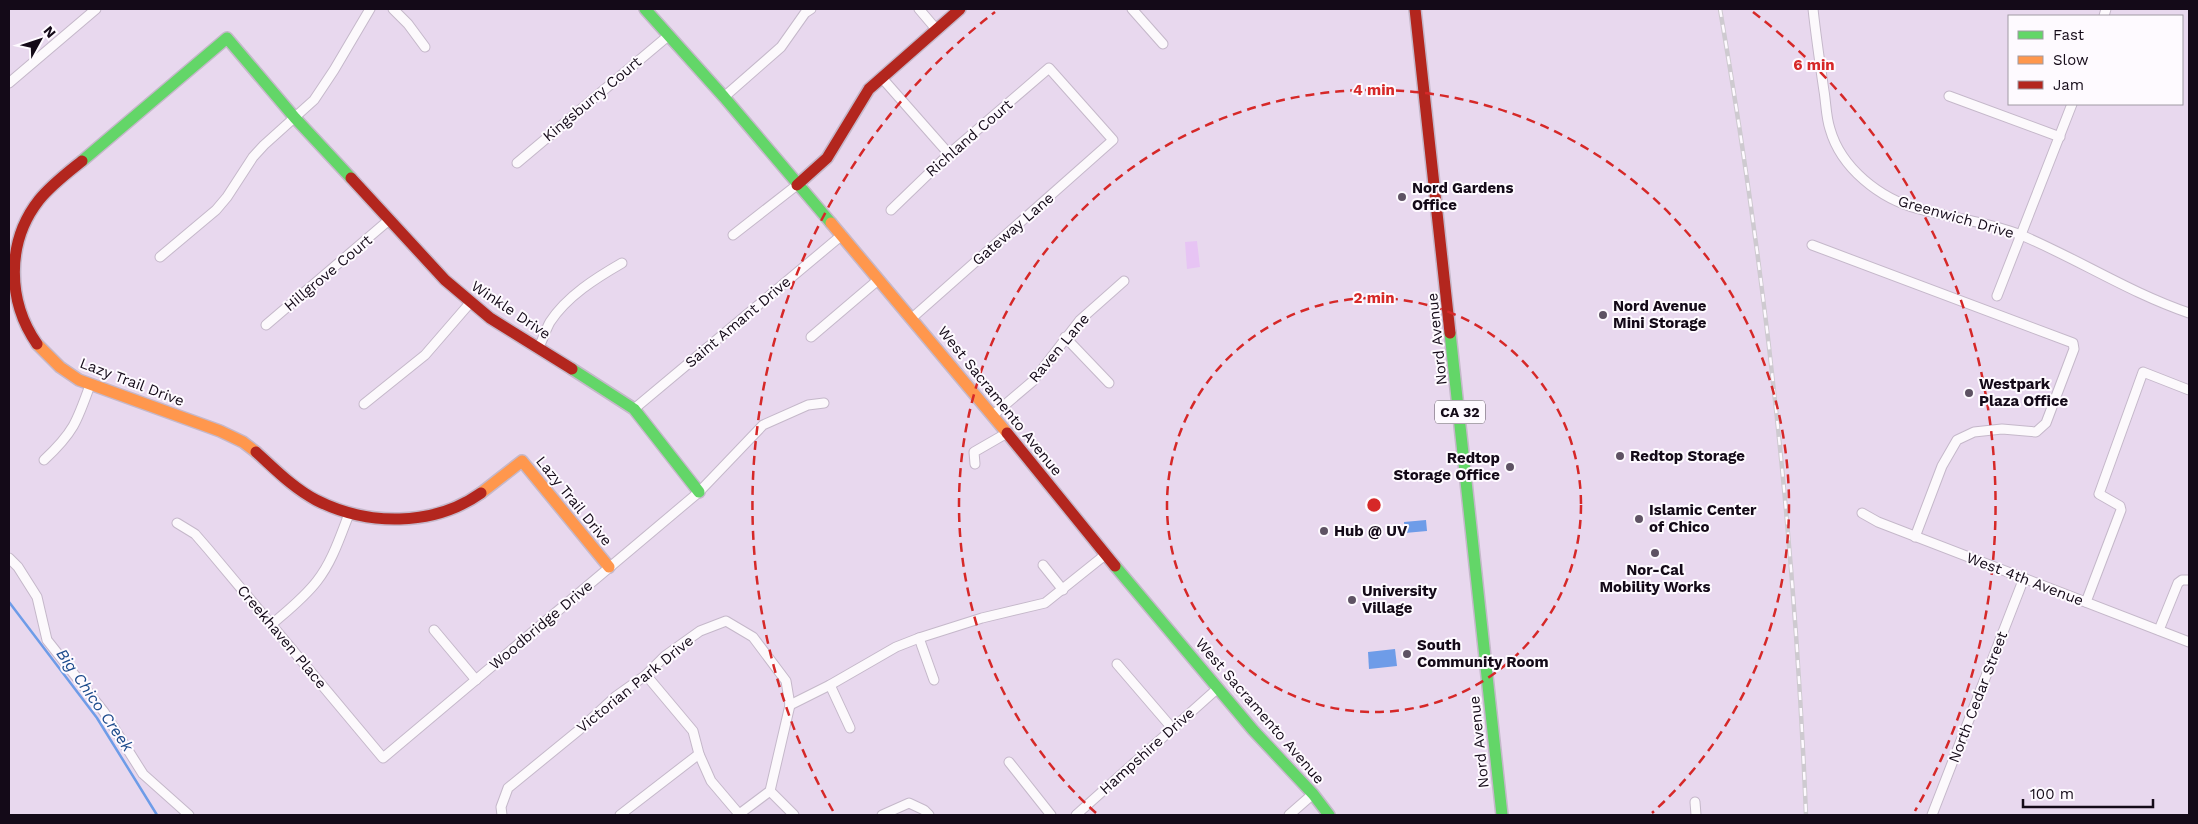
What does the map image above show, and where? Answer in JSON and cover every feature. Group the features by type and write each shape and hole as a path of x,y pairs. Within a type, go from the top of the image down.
{"street":[{"path":"9,82 95,9"},
{"path":"160,257 216,210 232,190 253,157 314,100 370,9"},
{"path":"393,9 408,24 425,47"},
{"name":"West Sacramento Avenue","path":"645,9 724,97 912,318 993,415 1105,555 1253,730 1313,794 1329,815"},
{"path":"724,97 781,47 805,14 811,9"},
{"path":"919,9 936,30"},
{"path":"733,236 797,185 827,158 869,89 960,9"},
{"path":"1132,9 1163,44"},
{"name":"Nord Avenue","path":"1415,9 1502,815"},
{"name":"Greenwich Drive","path":"1813,9 1830,129 1840,152 1856,173 1873,187 1892,200 1918,209 1985,223 2020,235 2078,261 2127,288 2189,313"},
{"name":"Kingsburry Court","path":"517,163 668,36"},
{"name":"Lazy Trail Drive","path":"295,118 227,38 75,167 46,193 34,208 18,245 12,266 19,310 33,337 55,364 73,378 227,433 260,454 293,486 308,496 349,514 386,520 408,520 430,516 472,500 522,461 609,567"},
{"name":"Gateway Lane","path":"912,318 1114,140 1049,68"},
{"name":"Richland Court","path":"891,210 949,154 1049,68"},
{"path":"882,78 949,154"},
{"path":"1949,96 2060,137"},
{"path":"1997,296 2072,105"},
{"name":"Winkle Drive","path":"295,118 432,267 470,303 512,332 539,347 634,409 699,492"},
{"name":"Hillgrove Court","path":"266,326 389,220"},
{"name":"Saint Amant Drive","path":"634,409 842,236"},
{"path":"1812,245 2072,344 2074,349 2046,424 2036,432 2002,429 1981,431 1974,432 1957,440 1942,466 1915,537"},
{"path":"539,347 550,322 569,300 601,275 622,263"},
{"path":"811,337 878,280"},
{"name":"Raven Lane","path":"993,415 1033,381 1065,337 1080,320 1124,282"},
{"path":"364,404 425,355 470,303"},
{"path":"1065,337 1109,382"},
{"path":"2086,602 2121,510 2120,506 2099,494 2143,372 2189,390"},
{"path":"44,460 69,435 90,385"},
{"name":"Woodbridge Drive","path":"382,758 699,492 763,426 808,405 824,404"},
{"path":"975,464 974,452 1007,433"},
{"name":"West 4th Avenue","path":"1862,513 1878,522 1915,537 2189,642"},
{"path":"271,625 305,596 317,581 333,553 349,514"},
{"name":"Creekhaven Place","path":"177,522 195,534 382,758"},
{"path":"790,705 830,685 896,647 982,618 1045,603 1064,590 1105,555"},
{"path":"9,558 18,566 37,597 47,640 104,712 143,774 189,815"},
{"path":"1043,566 1064,590"},
{"name":"North Cedar Street","path":"1932,815 2024,578"},
{"path":"2159,630 2178,583 2182,580 2189,580"},
{"name":"Victorian Park Drive","path":"502,815 501,807 508,788 615,698 646,675 665,656 700,631 726,621 753,637 786,681 790,705 770,791"},
{"path":"434,630 476,680"},
{"path":"919,638 934,680"},
{"path":"1116,664 1172,728"},
{"path":"646,675 693,732 699,754 711,780 738,815 770,791 794,815"},
{"path":"830,685 850,728"},
{"name":"Hampshire Drive","path":"1076,815 1218,688"},
{"path":"620,815 699,754"},
{"path":"1009,762 1051,815"},
{"path":"1289,815 1313,794"},
{"path":"1695,802 1696,815"},
{"path":"882,815 909,803 924,810 929,815"}],"shaded area":[{"path":"1197,241 1200,267 1187,269 1185,242"}],"water":[{"path":"1426,520 1427,531 1405,533 1404,522"},
{"path":"1395,649 1397,666 1369,669 1368,652"}],"waterway":[{"name":"Big Chico Creek","path":"9,602 97,718 157,815"}],"railway":[{"path":"1720,9 1751,209 1776,410 1794,613 1806,815"}],"traffic: fast":[{"path":"645,9 724,97 831,223"},
{"path":"82,161 227,38 295,118 351,178"},
{"path":"1450,333 1502,815"},
{"path":"572,369 634,409 699,492"},
{"path":"1115,566 1253,730 1313,794 1329,815"}],"traffic: slow":[{"path":"831,223 1007,433"},
{"path":"37,344 60,367 79,380 220,431 243,442 256,452"},
{"path":"481,493 522,461 609,567"}],"traffic: jam":[{"path":"797,185 827,158 869,89 960,9"},
{"path":"1415,9 1450,333"},
{"path":"37,344 27,327 20,309 14,272 16,253 28,216 39,200 54,184 82,161"},
{"path":"351,178 445,280 490,318 572,369"},
{"path":"1007,433 1115,566"},
{"path":"256,452 284,478 316,500 336,509 357,515 400,519 421,517 442,512 462,504 481,493"}],"place":[{"name":"Nord Gardens Office","path":"1402,197"},
{"name":"Nord Avenue Mini Storage","path":"1603,315"},
{"name":"Westpark Plaza Office","path":"1969,393"},
{"name":"Redtop Storage","path":"1620,456"},
{"name":"Redtop Storage Office","path":"1510,467"},
{"name":"Islamic Center of Chico","path":"1639,519"},
{"name":"Hub @ UV","path":"1324,531"},
{"name":"Nor-Cal Mobility Works","path":"1655,553"},
{"name":"University Village","path":"1352,600"},
{"name":"South Community Room","path":"1407,654"}]}
